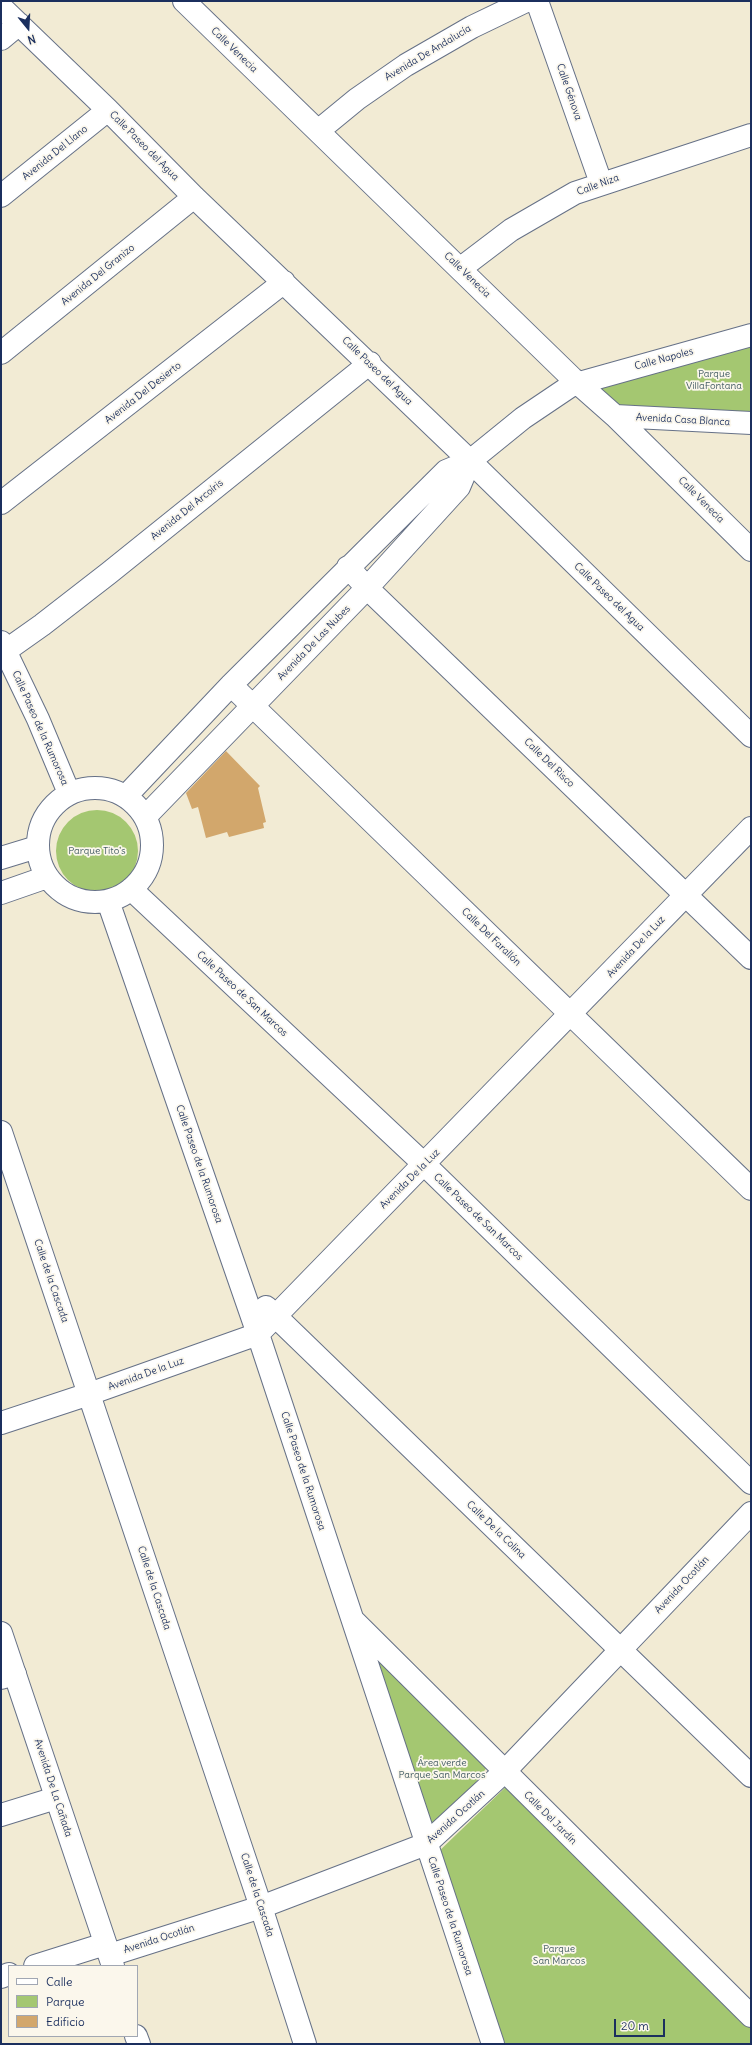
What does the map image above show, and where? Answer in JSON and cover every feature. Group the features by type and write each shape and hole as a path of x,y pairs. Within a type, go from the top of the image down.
{"street":[{"name":"Calle Venecia","path":"184,1 577,383 615,416 751,550"},
{"name":"Avenida De Andalucía","path":"318,131 357,99 406,65 472,27 526,1"},
{"name":"Calle Génova","path":"537,1 601,183"},
{"name":"Calle Paseo del Agua","path":"1,7 108,110 194,197 370,363 470,460 751,736"},
{"path":"1,39 19,24"},
{"name":"Avenida Del Llano","path":"1,196 108,110"},
{"name":"Calle Niza","path":"460,268 511,230 575,193 601,183 751,135"},
{"name":"Avenida Del Granizo","path":"1,353 194,197"},
{"name":"Avenida Del Desierto","path":"1,503 284,282"},
{"name":"Calle Napoles","path":"577,383 751,335"},
{"name":"Avenida Del Arcoíris","path":"3,649 109,573 370,363"},
{"name":"Avenida De Las Nubes","path":"126,796 231,685 446,471 470,460 543,403 577,383"},
{"name":"Avenida Casa Blanca","path":"615,416 751,423"},
{"name":"Avenida De Las Nubes","path":"145,817 367,588 459,487 470,460"},
{"name":"Calle Del Risco","path":"348,567 367,588 751,958"},
{"name":"Calle Paseo de la Rumorosa","path":"3,649 38,719 69,793"},
{"name":"Calle Del Farallón","path":"231,685 751,1189"},
{"path":"94,788 108,789 126,796 137,805 145,817 152,836 151,856 144,875 131,889 108,900 85,902 63,893 46,877 40,862 37,847 40,825 52,807 69,793 94,788"},
{"name":"Avenida De la Luz","path":"1,1423 89,1394 258,1334 425,1165 571,1015 685,894 751,828"},
{"path":"1,858 37,847"},
{"path":"1,893 46,877"},
{"name":"Calle Paseo de San Marcos","path":"131,889 425,1165 751,1483"},
{"name":"Calle Paseo de la Rumorosa","path":"108,900 258,1334 493,2044"},
{"name":"Calle de la Cascada","path":"1,1132 261,1907 305,2044"},
{"name":"Calle De la Colina","path":"241,1284 276,1316 751,1776"},
{"name":"Avenida Ocotlán","path":"42,1965 109,1955 261,1907 426,1844 504,1772 751,1513"},
{"name":"Calle Del Jardín","path":"351,1618 504,1772 751,2016"},
{"name":"Avenida De La Cañada","path":"1,1633 8,1676 56,1798 109,1955"},
{"path":"1,1815 56,1798"}],"green space":[{"name":"Parque VillaFontana","path":"751,333 751,419 606,410 574,379"},
{"name":"Parque Tito's","path":"97,810 113,813 126,822 135,835 138,851 135,867 126,880 113,889 97,892 81,889 68,880 59,867 56,851 59,835 68,822 81,813"},
{"name":"Parque San Marcos","path":"374,1656 488,1766 429,1844 461,1942 435,1855 512,1781 751,2025 751,2044 493,2044 418,1815"}],"building":[{"path":"226,751 260,786 258,788 266,822 263,823 264,828 229,837 227,832 206,838 198,807 192,809 186,793"}],"park label":[{"name":"Área verde Parque San Marcos","path":"442,1768"}]}
